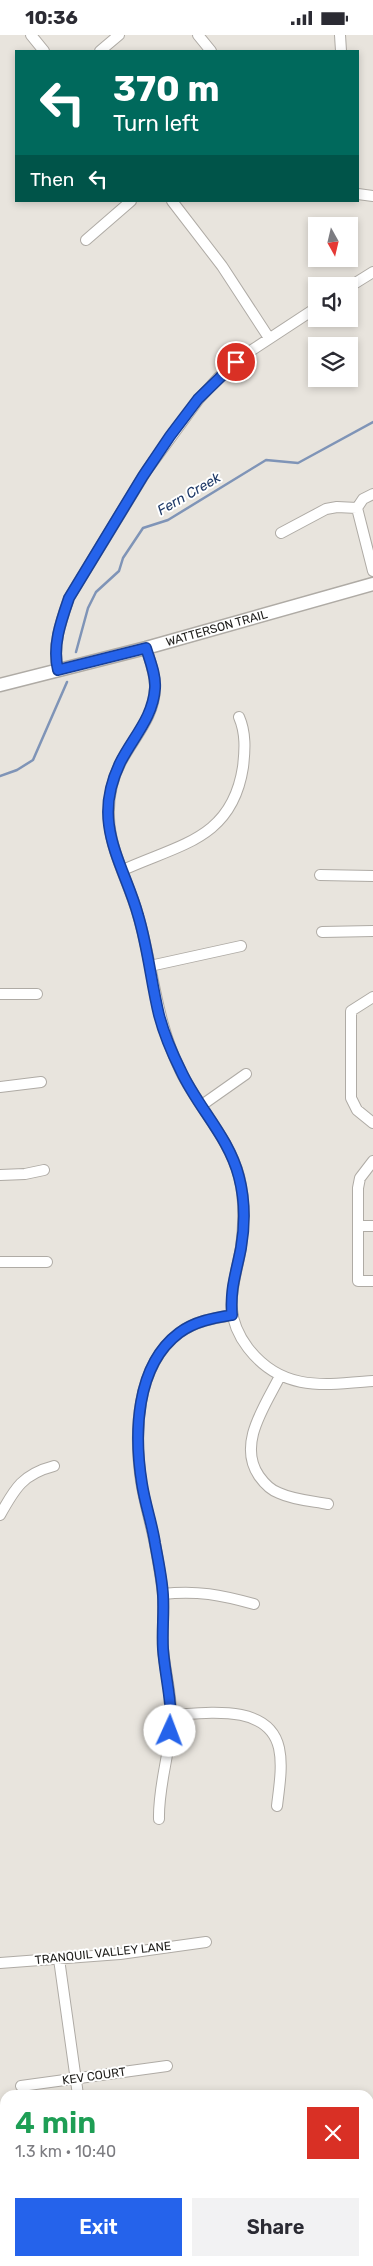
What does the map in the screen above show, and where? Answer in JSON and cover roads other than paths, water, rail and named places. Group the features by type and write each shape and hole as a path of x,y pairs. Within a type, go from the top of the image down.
{"main road":[{"name":"WATTERSON TRAIL","path":"0,685 146,648 373,584"}],"street":[{"path":"30,35 43,50"},
{"path":"101,50 119,35"},
{"path":"198,35 210,50"},
{"path":"340,35 341,50"},
{"path":"359,194 373,196"},
{"path":"86,240 130,202"},
{"path":"173,202 222,266 269,338"},
{"path":"358,281 373,272"},
{"path":"58,670 55,653 62,618 69,598 147,470 193,406 218,378 269,338 308,313"},
{"path":"373,494 363,499 357,508 373,571"},
{"path":"280,533 326,509 337,507 357,508"},
{"path":"146,648 154,677 153,700 147,719 120,762 110,796 109,825 113,845 138,915 159,1013 170,1046 182,1073 228,1147 241,1185 243,1225 240,1249 232,1281 232,1315 247,1347 266,1367 280,1376 313,1385 373,1381"},
{"path":"123,870 193,840 222,819 233,803 241,777 245,747 244,733 239,717"},
{"path":"320,875 373,876"},
{"path":"322,932 373,931"},
{"path":"150,966 241,947"},
{"path":"0,994 37,993"},
{"path":"373,997 351,1011 352,1098 357,1110 373,1123"},
{"path":"202,1105 246,1074"},
{"path":"0,1087 41,1082"},
{"path":"372,1166 360,1178 358,1188 358,1281 373,1281"},
{"path":"0,1175 25,1174 44,1170"},
{"path":"358,1226 373,1225"},
{"path":"0,1262 47,1262"},
{"path":"159,1819 159,1804 172,1715 163,1650 163,1595 155,1540 143,1494 139,1462 138,1431 141,1401 158,1358 172,1340 197,1323 232,1315"},
{"path":"280,1376 252,1435 250,1454 253,1467 262,1481 274,1491 289,1497 328,1504"},
{"path":"0,1515 20,1483 30,1475 54,1466"},
{"path":"163,1595 188,1592 214,1593 254,1604"},
{"path":"172,1715 241,1713 269,1728 279,1749 277,1806"},
{"name":"TRANQUIL VALLEY LANE","path":"0,1963 120,1954 206,1942"},
{"path":"59,1959 77,2090"},
{"name":"KEV COURT","path":"21,2086 167,2066"}],"waterway":[{"name":"Fern Creek","path":"76,652 88,608 96,592 119,571 123,558 143,528 168,520 266,460 298,463 373,422"},
{"name":"Fern Creek","path":"0,776 17,770 33,760 67,682"}]}
